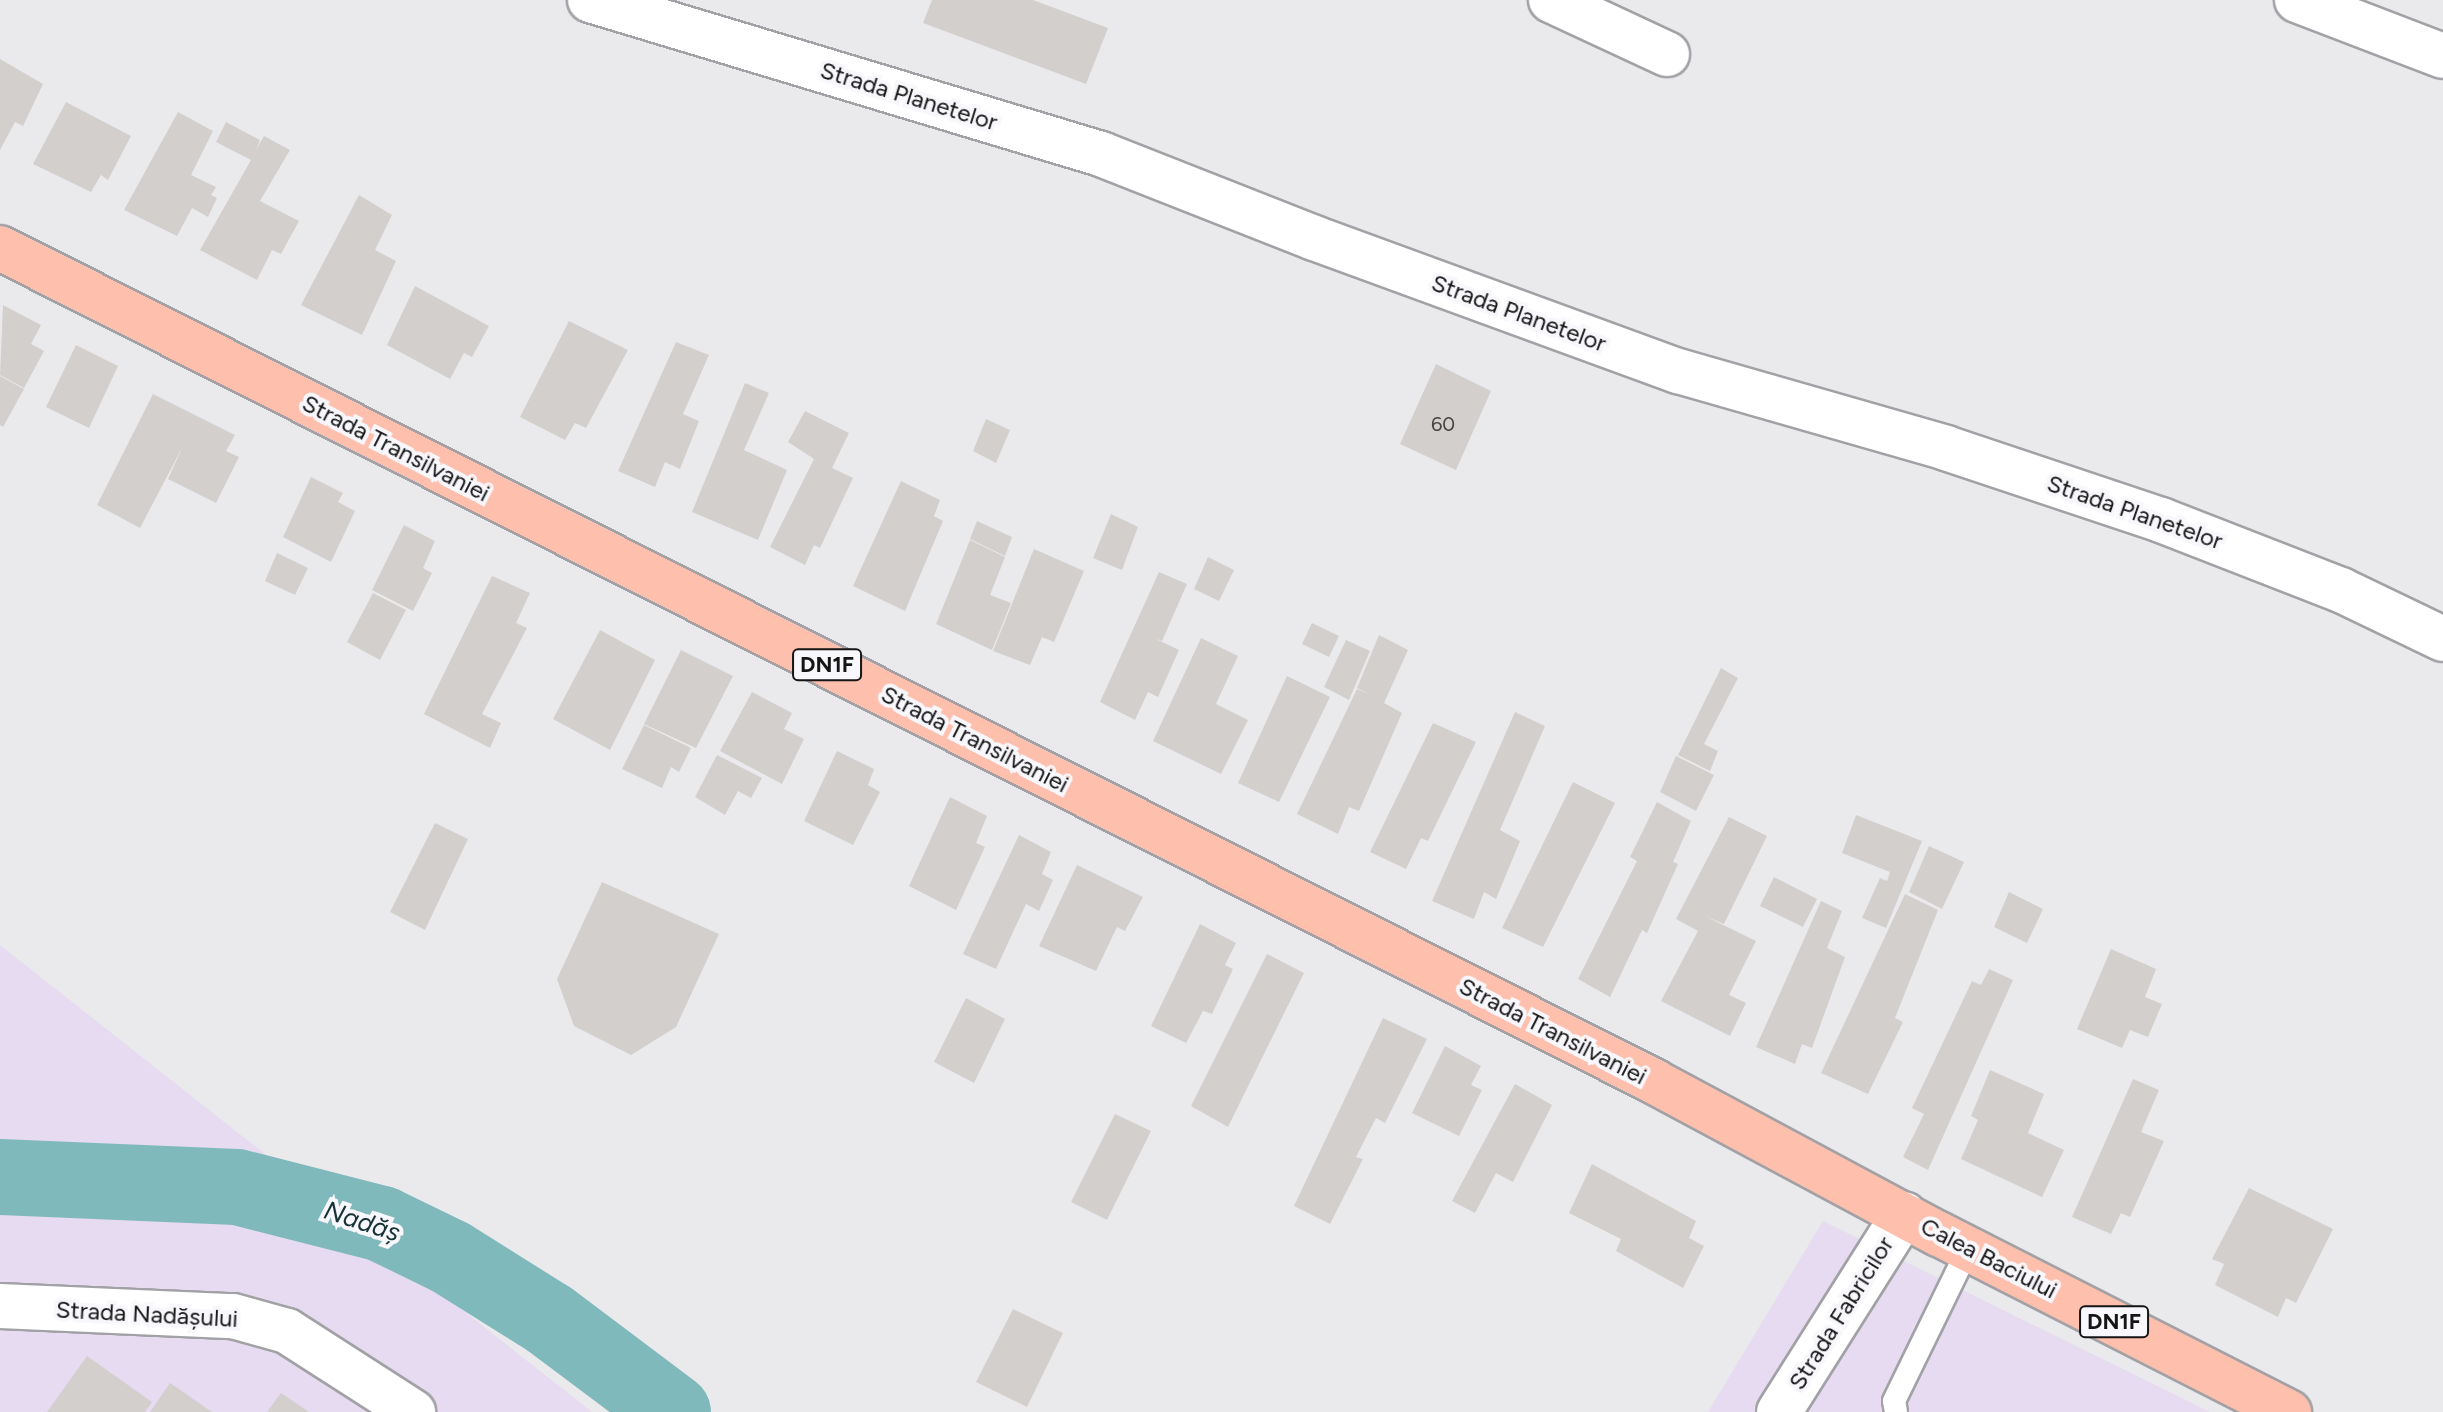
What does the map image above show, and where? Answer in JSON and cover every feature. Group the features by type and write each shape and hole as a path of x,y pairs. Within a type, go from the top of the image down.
{"main road":[{"name":"Strada Transilvaniei","path":"0,248 1655,1082 1904,1214"},
{"name":"Calea Baciului","path":"1904,1214 2289,1412"}],"street":[{"name":"Strada Planetelor","path":"590,0 1101,154 1314,238 1678,371 1946,448 2161,520 2341,590 2443,639"},
{"path":"1551,0 1667,54"},
{"path":"2297,0 2443,56"},
{"name":"Strada Fabricilor","path":"1779,1412 1904,1214"},
{"name":"Strada Nadășului","path":"0,1306 233,1316 287,1331 413,1412"}],"lane":[{"path":"1896,1412 1894,1401 1969,1247"}],"shaded area":[{"path":"0,945 592,1412 0,1412"},
{"path":"1823,1221 2210,1412 1708,1412"}],"building":[{"path":"932,0 1033,0 1108,28 1086,84 923,23"},
{"path":"0,59 43,84 23,126 15,122 0,150"},
{"path":"66,102 131,136 108,180 101,175 91,192 33,164"},
{"path":"178,112 213,131 191,175 216,187 211,195 217,198 208,217 192,208 177,236 124,210"},
{"path":"226,122 260,140 256,150 264,136 290,150 260,201 299,221 281,254 272,250 257,280 200,250 251,160 216,142"},
{"path":"359,195 392,215 375,250 396,261 362,335 301,305"},
{"path":"415,286 489,326 472,357 464,353 450,379 387,345"},
{"path":"3,305 41,325 31,344 44,351 24,388 0,375"},
{"path":"569,321 628,350 586,428 575,423 565,440 520,417"},
{"path":"676,342 709,355 683,414 699,421 680,469 665,462 655,487 618,471"},
{"path":"76,345 118,366 89,428 46,407"},
{"path":"1436,364 1491,391 1456,470 1400,444"},
{"path":"0,376 24,389 3,427 0,425"},
{"path":"745,383 769,393 744,450 787,470 758,540 692,512"},
{"path":"153,394 235,435 226,451 239,457 216,503 168,479 183,446 140,528 97,505"},
{"path":"805,411 849,433 832,468 853,478 820,548 814,545 805,565 770,547 814,459 788,442"},
{"path":"986,419 1010,430 996,463 973,451"},
{"path":"311,477 343,493 338,502 355,511 331,562 283,537"},
{"path":"901,481 940,500 934,516 943,521 905,611 853,586"},
{"path":"1111,514 1138,527 1122,570 1093,558"},
{"path":"977,521 1012,537 1005,556 970,539"},
{"path":"404,525 435,541 423,568 432,573 413,611 372,590"},
{"path":"970,540 1005,557 990,595 1011,603 992,650 936,624"},
{"path":"1034,549 1084,571 1054,642 1042,637 1030,665 993,651"},
{"path":"277,553 308,568 295,595 265,581"},
{"path":"1208,557 1234,570 1219,601 1194,589"},
{"path":"1159,572 1187,584 1162,641 1154,638 1179,650 1158,697 1148,692 1135,720 1100,702"},
{"path":"492,576 530,593 516,623 527,628 482,714 501,723 490,748 424,714"},
{"path":"373,593 406,610 380,660 347,642"},
{"path":"1312,623 1339,636 1329,657 1302,644"},
{"path":"600,630 655,660 610,750 553,719"},
{"path":"1379,635 1408,650 1384,703 1402,713 1359,811 1349,807 1338,834 1297,814 1357,689 1369,694 1357,688"},
{"path":"1201,638 1238,656 1216,704 1248,720 1221,774 1153,741"},
{"path":"1346,640 1370,651 1349,700 1324,687"},
{"path":"681,650 733,676 696,748 644,724"},
{"path":"1721,668 1738,678 1704,744 1718,751 1710,771 1678,755"},
{"path":"1287,676 1330,697 1279,802 1238,783"},
{"path":"752,692 792,713 784,729 804,739 782,784 720,751"},
{"path":"1515,712 1545,726 1500,830 1520,841 1496,899 1484,892 1474,919 1432,901"},
{"path":"1433,723 1476,742 1428,841 1421,838 1406,869 1370,852"},
{"path":"644,725 691,748 679,772 671,767 662,788 622,769"},
{"path":"837,751 874,769 868,785 880,792 853,845 804,821"},
{"path":"717,755 762,778 751,798 738,791 725,815 695,797"},
{"path":"1676,756 1714,775 1696,811 1660,792"},
{"path":"1573,782 1615,803 1543,947 1502,928"},
{"path":"950,797 987,816 976,843 985,847 956,910 909,886"},
{"path":"1657,802 1691,821 1673,862 1678,864 1647,933 1642,930 1610,997 1578,979 1637,861 1630,857"},
{"path":"1856,815 1922,841 1886,928 1862,918 1880,878 1887,881 1890,872 1842,853"},
{"path":"1729,817 1767,836 1724,924 1705,916 1756,941 1729,995 1746,1003 1730,1036 1661,1001 1698,931 1676,919"},
{"path":"435,823 468,839 425,930 390,912"},
{"path":"1019,835 1051,852 1042,874 1053,880 1039,911 1026,904 996,969 963,954"},
{"path":"1929,846 1964,862 1942,909 1909,892"},
{"path":"1077,865 1143,897 1125,931 1117,927 1096,971 1039,946"},
{"path":"1774,877 1817,899 1803,927 1760,906"},
{"path":"602,882 719,934 676,1027 631,1055 574,1026 557,979"},
{"path":"2009,892 2043,909 2027,943 1994,927"},
{"path":"1905,894 1938,910 1895,1018 1903,1022 1868,1094 1821,1073"},
{"path":"1821,901 1842,911 1827,948 1845,957 1812,1048 1802,1044 1795,1064 1756,1047"},
{"path":"1200,924 1236,943 1225,965 1233,969 1212,1014 1203,1011 1186,1043 1151,1026"},
{"path":"2111,949 2156,969 2145,997 2162,1004 2148,1037 2130,1030 2122,1048 2077,1029"},
{"path":"1267,954 1304,973 1228,1127 1191,1106"},
{"path":"1989,969 2013,980 1928,1170 1903,1157 1924,1114 1912,1108 1972,981 1981,985"},
{"path":"966,998 1005,1019 974,1083 934,1062"},
{"path":"1383,1018 1427,1039 1385,1123 1376,1118 1356,1157 1363,1159 1330,1224 1294,1206"},
{"path":"1445,1046 1481,1066 1471,1085 1482,1090 1459,1136 1412,1113"},
{"path":"1990,1070 2044,1094 2028,1133 2064,1150 2042,1197 1961,1159 1978,1120 1971,1116"},
{"path":"2133,1079 2159,1090 2141,1132 2164,1141 2130,1217 2121,1213 2111,1234 2072,1217"},
{"path":"1515,1084 1552,1105 1513,1182 1496,1173 1475,1213 1452,1201"},
{"path":"1115,1114 1151,1131 1107,1220 1071,1202"},
{"path":"1592,1164 1696,1221 1689,1238 1704,1246 1683,1288 1616,1251 1621,1239 1569,1213"},
{"path":"2249,1188 2333,1229 2296,1303 2286,1298 2278,1317 2215,1285 2224,1264 2212,1259"},
{"path":"1013,1309 1063,1333 1027,1407 976,1382"},
{"path":"87,1356 152,1402 145,1412 47,1412"},
{"path":"170,1383 212,1412 150,1412"},
{"path":"281,1393 309,1412 267,1412"}],"waterway":[{"name":"Nadăș","path":"0,1177 237,1187 382,1224 450,1257 549,1319 673,1412"}]}
